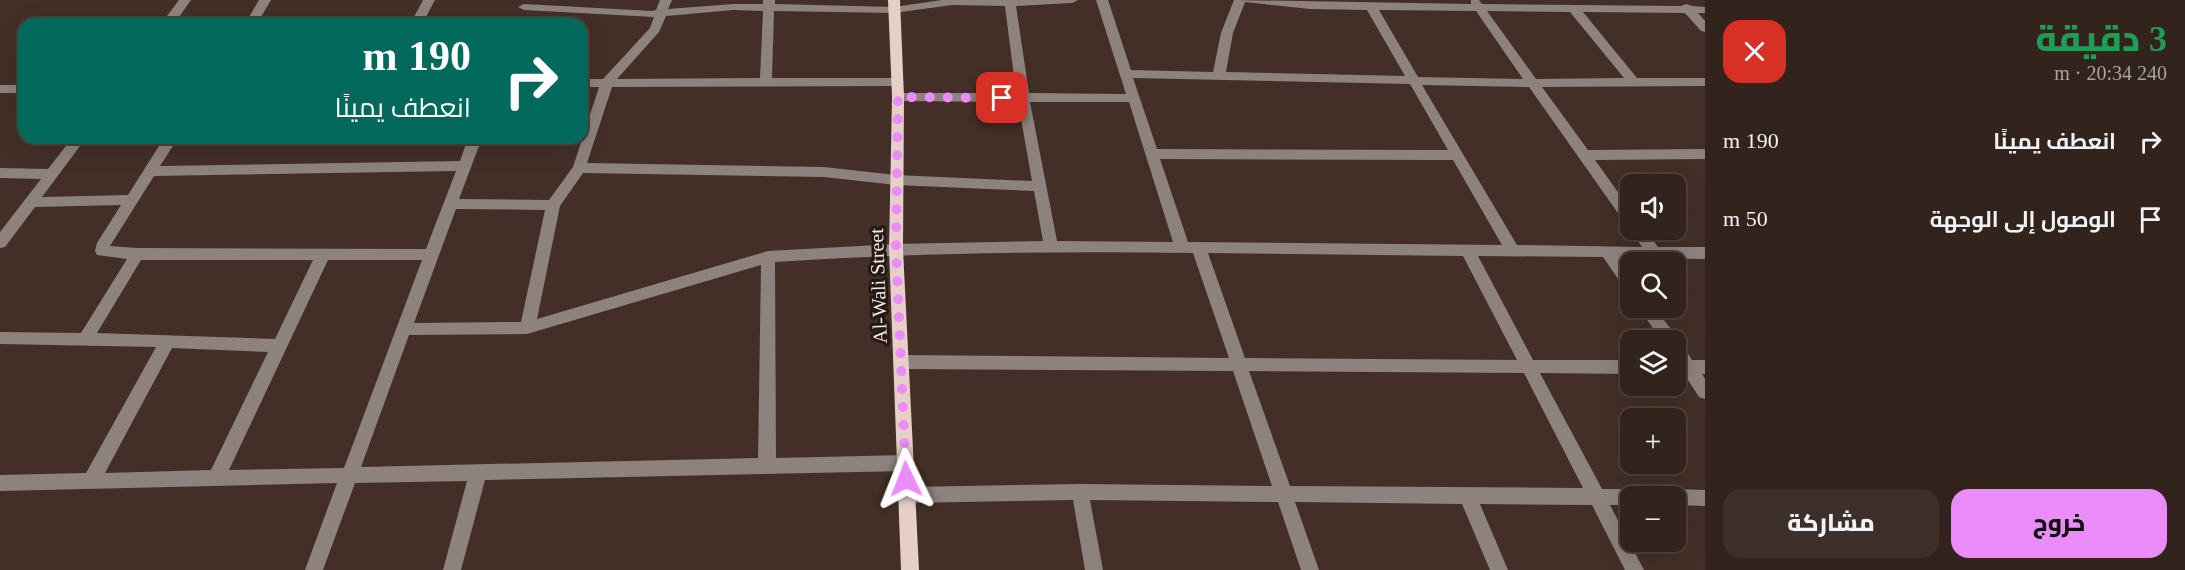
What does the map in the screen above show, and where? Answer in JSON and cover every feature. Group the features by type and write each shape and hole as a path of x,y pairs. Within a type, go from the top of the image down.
{"main road":[{"name":"Al-Wali Street","path":"894,5 898,89 896,249 910,570"}],"street":[{"path":"172,18 185,0"},
{"path":"254,18 265,0"},
{"path":"419,18 429,0"},
{"path":"588,140 607,82 655,29 666,0"},
{"path":"520,18 525,4 662,14 770,4 894,5 1072,0"},
{"path":"1102,0 1182,247"},
{"path":"1219,75 1227,33 1240,0"},
{"path":"1250,0 1290,6 1371,7 1403,4 1476,4 1705,10"},
{"path":"1680,0 1705,28"},
{"path":"1010,2 1023,98 1051,246"},
{"path":"766,81 770,4"},
{"path":"1476,4 1620,205"},
{"path":"1577,6 1633,82"},
{"path":"1371,7 1513,251"},
{"path":"1125,74 1532,83 1705,82"},
{"path":"588,83 766,81 1023,98 1133,98"},
{"path":"0,89 18,89"},
{"path":"0,243 75,144"},
{"path":"167,144 130,200 102,251 137,254 432,255"},
{"path":"314,570 473,144"},
{"path":"527,328 554,205 579,168 587,144"},
{"path":"1150,154 1458,155"},
{"path":"1584,155 1705,154"},
{"path":"149,171 465,166"},
{"path":"579,168 824,172 896,180 1039,186"},
{"path":"0,173 52,174"},
{"path":"32,202 130,200"},
{"path":"450,204 554,205"},
{"path":"1645,240 1654,252"},
{"path":"404,328 527,328 768,257 896,249 1051,246 1620,252"},
{"path":"1199,248 1310,570"},
{"path":"1468,250 1635,570"},
{"path":"1607,252 1620,271"},
{"path":"1686,253 1705,253"},
{"path":"86,338 137,254"},
{"path":"216,478 323,255"},
{"path":"767,467 768,257"},
{"path":"0,338 168,340 280,346"},
{"path":"91,481 168,340"},
{"path":"902,362 1620,367"},
{"path":"1690,367 1705,392"},
{"path":"0,483 906,463"},
{"path":"452,570 478,474"},
{"path":"1080,492 1094,570"},
{"path":"907,495 1080,492 1620,497"},
{"path":"1467,495 1499,570"},
{"path":"1686,497 1705,498"}],"route":[{"path":"906,479 901,317 896,249 898,97 1002,98"}]}
